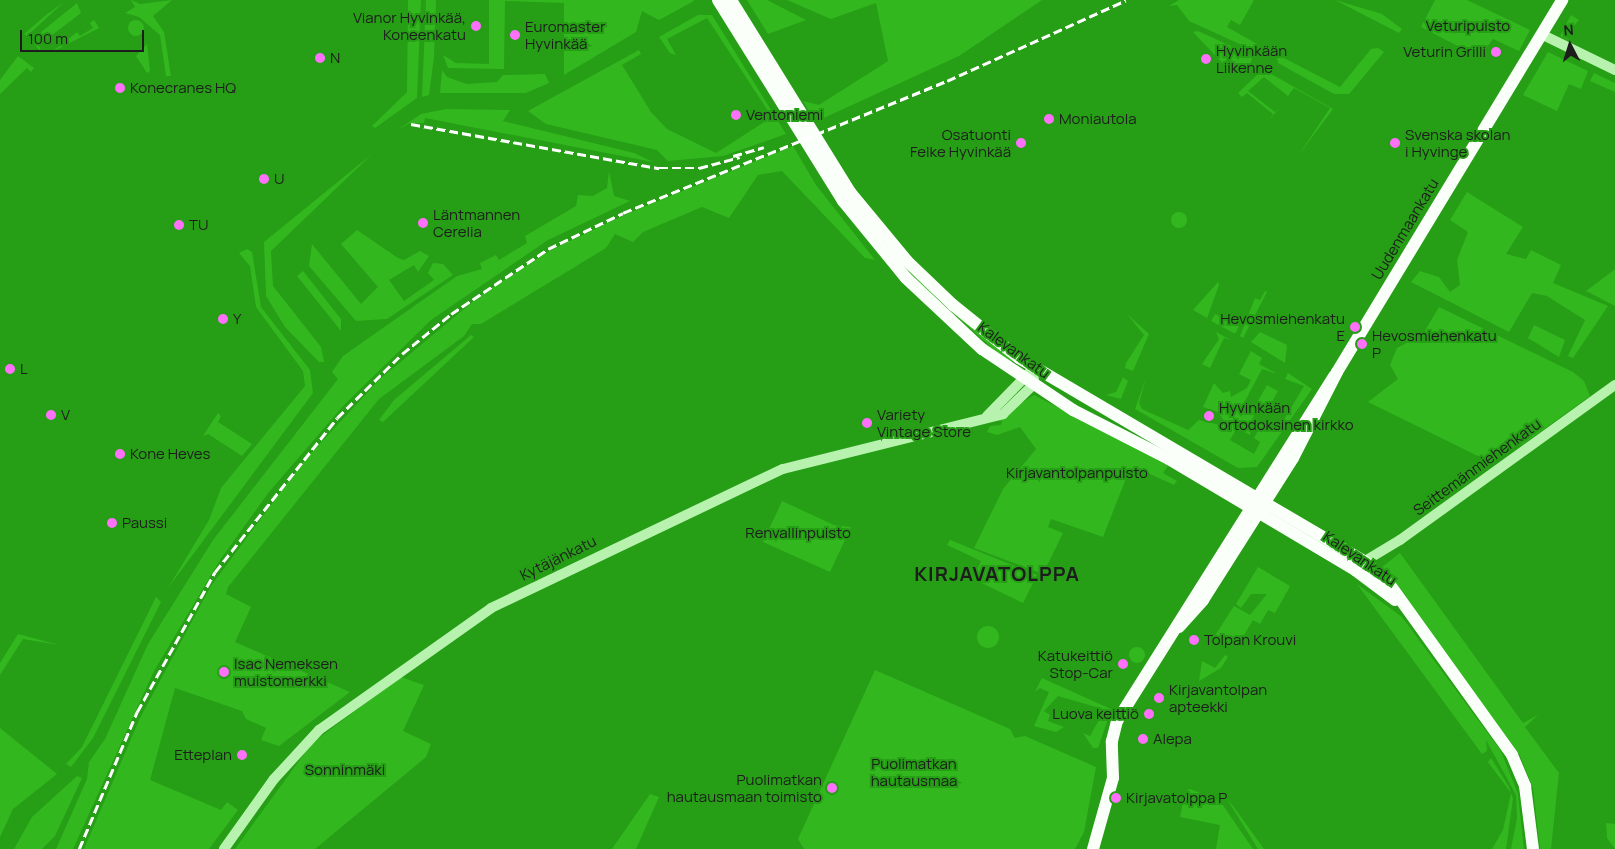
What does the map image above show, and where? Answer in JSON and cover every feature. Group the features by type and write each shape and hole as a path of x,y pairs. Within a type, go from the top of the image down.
{"main road":[{"name":"Kalevankatu","path":"718,0 817,161 871,238 962,331 1028,381 1253,510 1360,566"},
{"name":"Kalevankatu","path":"732,0 816,142 878,228 953,305 1035,368 1261,499 1360,566 1403,605 1512,755 1525,786 1533,849"},
{"name":"Uudenmaankatu","path":"1093,849 1105,798 1105,773 1111,768 1116,727 1179,627 1203,600 1323,386 1337,372 1543,36 1562,0"}],"street":[{"path":"1543,36 1615,70"},
{"name":"Kytäjänkatu","path":"224,849 274,779 319,730 491,608 783,468 980,420 1004,403 1028,381 1035,368"},
{"name":"Seittemänmiehenkatu","path":"1360,566 1615,385"}],"green space":[{"path":"131,0 140,4 172,0 153,16 164,32 171,76 166,76 160,35 139,17 125,13 135,7"},
{"path":"408,0 421,0 417,98 375,128 372,126 407,92"},
{"path":"426,0 436,0 434,57 429,95 422,97"},
{"path":"489,0 694,1 659,20 642,11 636,32 564,75 564,3 505,1 504,69 448,68 443,55 456,63 489,64"},
{"path":"747,0 767,0 806,20 768,34"},
{"path":"787,0 1042,0 959,56 815,122 803,101 819,105 888,61 876,3 831,19"},
{"path":"1179,0 1254,0 1240,25 1231,20 1227,27 1259,45 1255,51 1189,21 1177,5 1169,6"},
{"path":"1335,0 1382,14 1402,29 1399,33"},
{"name":"Veturipuisto","path":"1435,0 1467,0 1530,30 1519,51 1493,39 1479,57 1421,27"},
{"path":"64,2 27,36 24,34 46,15"},
{"path":"77,3 81,13 39,45 41,51 30,41"},
{"path":"698,15 712,15 786,134 723,156 668,161 657,150 546,124 528,111 639,50 641,54 622,65 651,112 667,129 716,153 772,117 707,18 667,39 676,55 670,53 659,37"},
{"path":"1571,15 1579,20 1565,37 1572,42 1560,36"},
{"path":"94,20 99,28 52,52 77,32 80,36 93,28 90,23"},
{"path":"136,20 142,22 144,28 142,34 136,36 130,34 128,28 130,22"},
{"path":"1198,31 1253,56 1248,70 1228,69 1193,32"},
{"path":"147,44 150,71 147,73 136,56"},
{"path":"1378,48 1384,52 1349,94 1334,94 1278,63 1277,57 1283,50 1280,56 1340,87 1371,49"},
{"path":"1548,52 1588,71 1581,89 1569,84 1557,111 1523,95"},
{"path":"18,56 34,68 31,72 27,68 0,94 0,80"},
{"path":"442,70 447,77 467,84 497,82 503,75 545,74 549,83 526,93 440,93"},
{"path":"1268,72 1333,109 1298,156 1330,108 1294,88 1288,96 1264,77 1248,91 1275,112 1280,108 1269,119 1273,114 1247,93 1242,97 1238,93 1258,74"},
{"path":"1594,73 1615,83 1615,92 1590,81"},
{"path":"446,109 510,110 503,121 634,153 653,162 425,118 424,123 410,123 396,131 421,114"},
{"path":"793,146 816,185 875,260 865,258 782,171 758,175 729,218 702,207 643,232 633,242 615,234 606,248 481,324 472,324 464,336 379,399 228,587 226,594 251,607 235,642 350,692 279,746 261,740 266,728 246,719 242,711 175,688 150,780 221,810 227,802 238,810 209,849 84,849 140,718 211,586 303,462 380,379 482,294 549,251 629,213"},
{"path":"372,154 271,251 273,286 321,347 324,362 319,362 285,327 266,296 264,242"},
{"path":"609,171 614,196 630,201 548,240 431,320 344,405 269,492 220,560 154,671 73,849 56,849 87,779 89,762 105,739 148,644 213,540 338,379 332,372 343,356 457,276 482,269 480,263 496,255 499,260 527,243 525,236 576,206 578,195 593,196 607,188"},
{"path":"1467,192 1523,227 1506,254 1526,259 1531,250 1561,265 1553,283 1608,306 1573,358 1568,356 1585,320 1547,296 1532,293 1509,332 1411,282 1420,271 1439,277 1450,292 1460,285 1457,260 1468,232 1450,220"},
{"path":"850,200 1014,359 1010,364 906,271"},
{"path":"1179,212 1187,220 1179,228 1171,220"},
{"path":"357,230 398,258 404,260 420,251 429,256 418,272 414,265 389,280 404,301 434,280 428,273 433,263 443,264 453,275 387,319 356,321 309,266 312,244 361,304 378,287 341,244"},
{"path":"247,249 252,252 261,307 310,370 313,393 168,588 209,520 221,488 305,386 303,371 256,307 250,266 239,253"},
{"path":"1615,270 1615,306 1586,291"},
{"path":"303,271 341,319 341,331 297,276"},
{"path":"1218,282 1219,285 1207,318 1193,310"},
{"path":"1265,291 1267,292 1243,338 1240,336 1255,298 1260,300"},
{"path":"1439,307 1573,372 1584,381 1590,396 1523,444 1512,448 1506,442 1486,460 1368,402 1398,379 1390,365 1397,348 1423,334"},
{"path":"1127,314 1149,334 1133,371 1125,368 1126,363 1144,335"},
{"path":"1215,314 1239,327 1235,334 1211,321"},
{"path":"1534,325 1565,340 1559,357 1528,338"},
{"path":"1216,332 1231,340 1224,338 1210,368 1202,364 1219,339"},
{"path":"1260,332 1287,345 1285,363 1251,342"},
{"path":"471,335 474,337 383,422 379,420 394,400"},
{"path":"1251,351 1262,358 1259,364 1277,374 1262,369 1244,403 1254,408 1267,385 1278,391 1265,415 1255,410 1250,435 1237,428 1230,440 1254,454 1260,442 1254,438 1261,425 1278,430 1304,386 1285,379 1288,373 1312,389 1257,467 1238,468 1135,409 1146,378 1139,403 1142,409 1188,430 1199,420 1220,425 1224,421 1218,412 1203,407 1214,383 1223,393 1230,391 1231,397 1247,388 1251,380 1239,374"},
{"path":"1123,377 1128,381 1121,399 1106,395 1116,392"},
{"name":"Kirjavantolpanpuisto","path":"1034,395 1159,460 1168,466 1163,473 1177,481 1174,485 1139,469 1133,480 1127,476 1103,537 1051,519 1048,527 1063,533 1043,574 974,548 1003,489 1036,449 1020,427 997,435 987,432 990,426 1001,425 1002,421 995,420"},
{"path":"218,413 221,416 218,422 252,444 242,456 208,434 203,436"},
{"name":"Renvallinpuisto","path":"782,501 834,525 851,527 830,572 763,542"},
{"path":"950,540 1037,575 1023,603 973,579 981,561 947,545"},
{"path":"1400,553 1523,723 1538,715 1525,727 1559,773 1551,849 1540,849 1533,788 1520,756 1382,567"},
{"path":"1258,567 1290,586 1275,613 1268,610 1260,624 1253,620 1240,642 1228,646 1214,637 1234,606 1250,615 1267,594 1251,594 1241,608 1236,604"},
{"path":"1357,584 1402,617 1501,751 1518,794 1524,849 1511,849 1517,818 1516,795 1486,740 1487,751 1482,754"},
{"path":"156,597 161,602 93,738 71,767 66,764 82,747"},
{"path":"988,626 996,629 999,637 996,645 988,648 980,645 977,637 980,629"},
{"path":"18,634 59,645 23,639 0,675 0,663"},
{"path":"1137,647 1143,649 1145,655 1143,661 1137,663 1131,661 1129,655 1131,649"},
{"path":"1225,655 1228,657 1221,668 1199,681 1202,661 1215,668"},
{"name":"Puolimatkan hautausmaa","path":"875,670 1010,729 1015,738 1025,736 1096,767 1084,832 1075,849 804,849 798,839"},
{"name":"Sonninmäki","path":"401,677 424,685 403,731 431,744 426,757 315,849 235,849 312,743"},
{"path":"1042,678 1113,710 1113,712 1058,696 1044,711 1050,715 1048,721 1064,727 1056,732 1034,726 1049,692 1040,688 1035,692"},
{"path":"1100,718 1108,719 1098,748 1093,748 1083,733 1090,736"},
{"path":"0,728 57,774 13,809 0,837"},
{"path":"1491,758 1509,787 1511,793 1488,762"},
{"path":"77,776 82,778 55,836 42,849 14,849 32,817"},
{"path":"1190,789 1220,801 1253,849 1216,849 1220,825 1180,817 1185,792"},
{"path":"1511,793 1513,799 1506,849 1492,849 1503,830"},
{"path":"650,794 659,797 636,849 612,849"},
{"path":"1227,799 1233,806 1264,849 1258,849"},
{"path":"1606,823 1615,824 1615,849 1607,838"}],"railway":[{"path":"79,849 137,712 215,572 337,418 402,354 451,314 548,249 623,213 947,81 1126,0"},
{"path":"411,124 659,168 699,168 740,157"},
{"path":"733,156 764,147"}],"place":[{"name":"Vianor Hyvinkää, Koneenkatu","path":"476,26"},
{"name":"Euromaster Hyvinkää","path":"515,35"},
{"name":"Veturin Grilli","path":"1496,52"},
{"name":"N","path":"320,58"},
{"name":"Hyvinkään Liikenne","path":"1206,59"},
{"name":"Konecranes HQ","path":"120,88"},
{"name":"Ventoniemi","path":"736,115"},
{"name":"Moniautola","path":"1049,119"},
{"name":"Osatuonti Felke Hyvinkää","path":"1021,143"},
{"name":"Svenska skolan i Hyvinge","path":"1395,143"},
{"name":"U","path":"264,179"},
{"name":"Läntmannen Cerelia","path":"423,223"},
{"name":"TU","path":"179,225"},
{"name":"Y","path":"223,319"},
{"name":"Hevosmiehenkatu E","path":"1355,327"},
{"name":"Hevosmiehenkatu P","path":"1362,344"},
{"name":"L","path":"10,369"},
{"name":"V","path":"51,415"},
{"name":"Hyvinkään ortodoksinen kirkko","path":"1209,416"},
{"name":"Variety Vintage Store","path":"867,423"},
{"name":"Kone Heves","path":"120,454"},
{"name":"Paussi","path":"112,523"},
{"name":"Tolpan Krouvi","path":"1194,640"},
{"name":"Katukeittiö Stop-Car","path":"1123,664"},
{"name":"Isac Nemeksen muistomerkki","path":"224,672"},
{"name":"Kirjavantolpan apteekki","path":"1159,698"},
{"name":"Luova keittiö","path":"1149,714"},
{"name":"Alepa","path":"1143,739"},
{"name":"Etteplan","path":"242,755"},
{"name":"Puolimatkan hautausmaan toimisto","path":"832,788"},
{"name":"Kirjavatolppa P","path":"1116,798"}],"district":[{"name":"KIRJAVATOLPPA","path":"997,573"}]}
